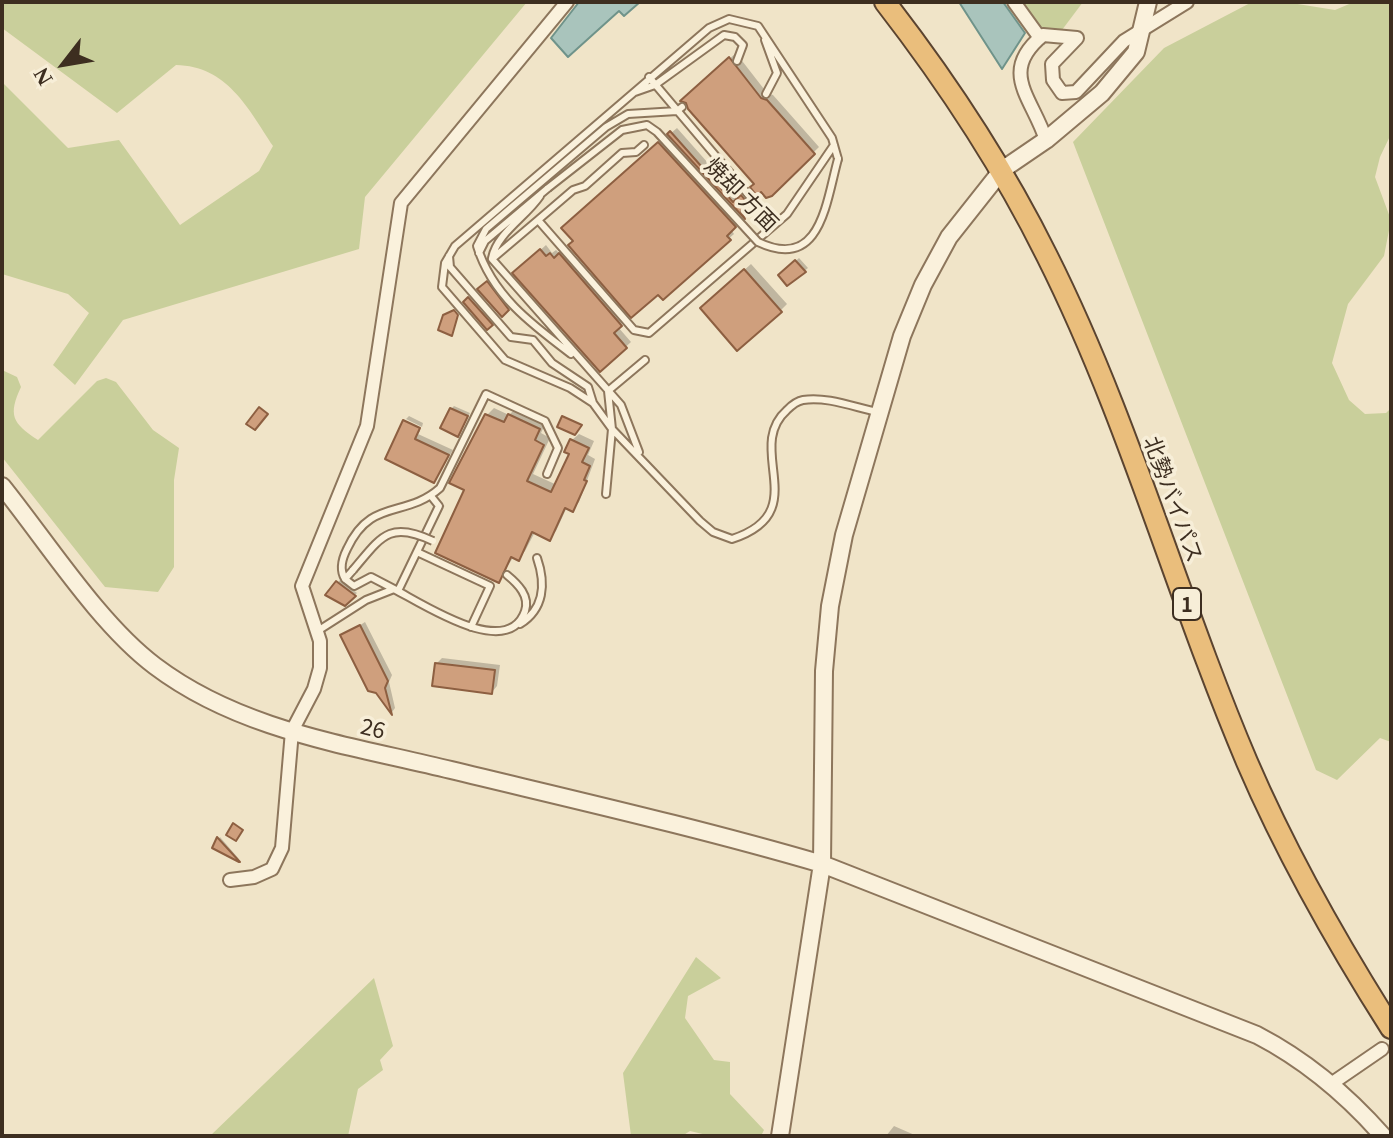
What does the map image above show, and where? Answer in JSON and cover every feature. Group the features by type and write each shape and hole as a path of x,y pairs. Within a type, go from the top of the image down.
{"highway":[{"name":"北勢バイパス","path":"885,2 933,65 1002,170 1049,258 1125,435 1263,798 1314,900 1391,1028"}],"street":[{"path":"230,880 254,877 272,869 282,848 292,731 317,679 320,641 302,586 367,426 401,203 567,2"},
{"path":"1014,2 1040,38"},
{"path":"780,1136 822,864 824,671 830,606 844,535 877,412 923,285 949,237 1002,170 1046,140 1102,93 1136,52 1148,2"},
{"path":"1046,140 1019,69 1028,50 1040,38 1062,35 1077,38 1052,64 1053,80 1062,93 1076,92 1124,41 1187,2"},
{"name":"26","path":"2,486 140,654 213,703 292,731 678,823 822,864 1257,1035 1331,1084 1383,1136"},
{"path":"1331,1084 1382,1049"}],"lane":[{"path":"593,403 570,388 505,360 442,287 449,256 455,246 628,94 709,28 729,19 758,26 777,73 766,94"},
{"path":"628,94 655,85 724,35 735,37 743,45 737,61"},
{"name":"焼却 方面","path":"545,190 622,130 647,125 657,132 758,242 775,250 793,249 807,243 818,231 838,159 834,145 765,37"},
{"path":"649,77 708,142 774,225"},
{"path":"583,363 525,319 486,274 477,246 486,229 606,127 628,114 680,109"},
{"path":"492,259 622,153 636,152 644,145"},
{"path":"538,220 634,330 649,333 787,214 834,145"},
{"path":"479,253 485,241 545,190"},
{"path":"492,259 495,244 529,213 545,190"},
{"path":"449,256 450,267 511,337 533,340 552,363 588,387 593,403 612,429 700,521 713,532 732,539 760,528 770,514 776,500 773,433 779,418 790,407 801,400 824,401 877,412"},
{"path":"492,259 621,405 641,458"},
{"path":"608,391 645,360"},
{"path":"606,494 612,429 608,391"},
{"path":"537,558 542,597 535,612 517,626 501,633 471,627 371,577 354,586 345,579 342,561 363,522 431,496 440,488 486,394 545,421 558,448 547,474"},
{"path":"316,632 366,600 396,590 439,506 431,496"},
{"path":"345,579 379,540 396,530 406,530 433,541"},
{"path":"417,552 490,586 471,627"},
{"path":"507,575 523,590 526,600 526,608 517,626"}],"green space":[{"path":"2,2 527,2 365,197 359,249 123,320 75,385 53,365 89,313 68,294 2,274 2,82 68,148 119,140 180,225 259,171 273,146 245,104 223,81 194,67 176,65 117,113 2,28"},
{"path":"1022,2 1083,2 1062,30 1040,30"},
{"path":"1252,2 1285,2 1335,10 1354,2 1391,2 1391,134 1375,177 1391,220 1384,256 1348,304 1332,363 1349,400 1365,414 1386,413 1391,408 1391,742 1380,738 1337,780 1316,770 1073,142 1164,48"},
{"path":"2,370 17,377 21,387 15,405 15,418 38,440 97,381 106,378 116,382 153,430 179,448 174,480 174,567 158,592 105,587 2,457"},
{"path":"696,957 721,978 688,996 685,1018 714,1060 730,1062 730,1094 764,1130 761,1136 711,1136 690,1131 682,1136 631,1136 623,1073"},
{"path":"374,978 393,1046 380,1060 383,1070 358,1089 348,1136 210,1136"}],"water":[{"path":"579,2 640,2 624,16 619,11 568,57 551,38"},
{"path":"959,2 1003,2 1025,33 1002,69"}],"building":[{"path":"729,57 761,98 767,100 815,154 772,196 766,198 761,192 757,196 750,187 754,184 686,103 680,101"},
{"path":"670,131 733,202 741,195 748,204 741,211 745,219 667,134"},
{"path":"658,142 736,227 727,236 731,240 663,300 658,295 631,318 568,245 573,241 561,228"},
{"path":"540,249 546,256 550,253 554,258 559,253 622,326 614,333 627,348 600,372 512,273"},
{"path":"795,260 806,272 787,286 778,275"},
{"path":"744,269 782,312 737,351 700,308"},
{"path":"487,281 509,310 502,317 477,289"},
{"path":"468,297 493,325 487,330 463,302"},
{"path":"454,310 458,315 452,336 438,330 443,315"},
{"path":"259,407 268,414 255,430 246,424"},
{"path":"450,408 468,416 458,437 440,428"},
{"path":"485,414 504,422 508,414 540,429 535,440 544,445 527,481 551,492 569,454 564,452 570,439 589,448 582,462 590,466 584,480 587,481 573,512 565,508 550,541 532,532 519,561 511,557 499,583 435,553 464,490 449,483"},
{"path":"562,416 582,425 575,435 557,427"},
{"path":"403,420 420,428 415,439 449,455 434,483 385,459"},
{"path":"336,581 356,596 345,606 325,595"},
{"path":"360,625 388,681 385,688 392,715 376,693 368,691 340,635"},
{"path":"435,663 495,670 492,694 432,686"},
{"path":"233,823 243,830 236,841 226,835"},
{"path":"217,837 240,862 212,848"}]}
